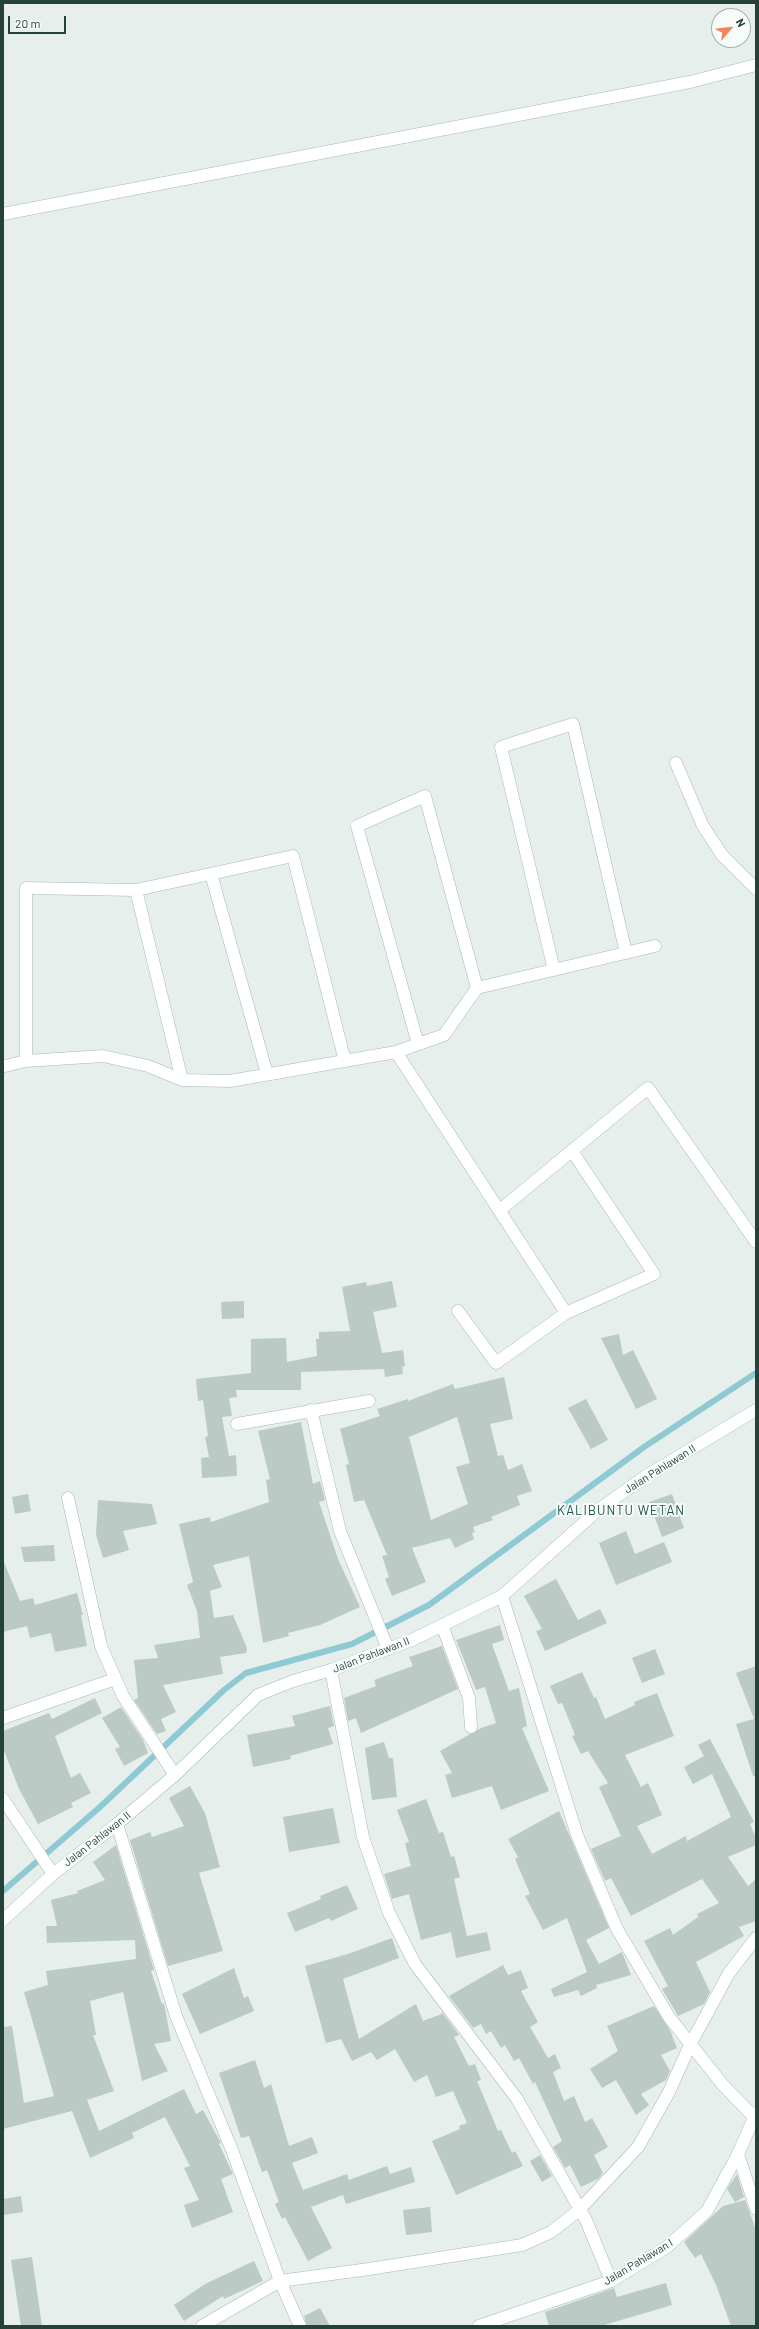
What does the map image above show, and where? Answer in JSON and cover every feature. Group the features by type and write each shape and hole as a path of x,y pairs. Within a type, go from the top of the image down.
{"street":[{"path":"3,214 682,83 756,65"},
{"path":"554,970 501,747 573,724 626,953"},
{"path":"676,764 703,826 722,855 756,888"},
{"path":"418,1044 356,826 425,796 477,988"},
{"path":"26,1061 26,888 136,890 293,856 345,1060"},
{"path":"211,874 267,1074"},
{"path":"136,890 182,1080"},
{"path":"5,1066 26,1061 102,1056 148,1066 182,1080 230,1081 396,1052 444,1035 477,988 654,946"},
{"path":"396,1052 566,1313"},
{"path":"500,1210 648,1088 756,1242"},
{"path":"458,1311 496,1363 566,1313 654,1274 572,1151"},
{"path":"237,1424 369,1401"},
{"path":"311,1410 340,1531 386,1644"},
{"name":"Jalan Pahlawan II","path":"3,1920 51,1872 117,1824 175,1775 258,1694 293,1680 331,1670 386,1644 442,1625 502,1596 598,1510 646,1476 756,1410"},
{"path":"68,1498 101,1646 123,1696 175,1775"},
{"path":"502,1596 577,1835 617,1929 669,2017 723,2085 755,2115"},
{"path":"442,1625 469,1698 471,1727"},
{"path":"331,1670 363,1837 389,1914 415,1964 517,2099 582,2215 611,2281"},
{"path":"3,1718 115,1679"},
{"path":"3,1799 51,1872"},
{"path":"117,1824 176,2016 232,2150 282,2285 300,2326"},
{"path":"202,2326 282,2285 369,2269 522,2245 545,2235 582,2215 638,2147 694,2050 729,1973 756,1938"},
{"name":"Jalan Pahlawan I","path":"479,2326 611,2281 667,2246 708,2211 738,2154 755,2115"},
{"path":"738,2154 756,2209"}],"building":[{"path":"392,1281 397,1307 373,1312 382,1353 403,1350 405,1366 402,1367 403,1374 385,1377 384,1369 301,1372 301,1390 236,1390 237,1397 229,1398 232,1416 222,1417 229,1456 236,1455 237,1476 202,1478 201,1458 209,1457 205,1437 208,1436 203,1400 198,1401 196,1379 251,1373 251,1339 286,1338 287,1362 317,1356 316,1339 319,1339 319,1332 350,1331 342,1287 366,1282 367,1286"},
{"path":"244,1301 244,1318 222,1319 221,1302"},
{"path":"619,1334 623,1355 633,1350 657,1399 636,1409 601,1338"},
{"path":"504,1377 513,1419 490,1424 498,1456 503,1455 508,1470 522,1464 532,1491 517,1496 520,1505 491,1517 493,1520 473,1527 475,1532 472,1533 474,1539 455,1548 450,1538 412,1548 426,1582 392,1596 385,1579 389,1577 382,1556 387,1555 364,1500 354,1502 346,1465 349,1464 340,1429 380,1416 377,1409 408,1399 408,1401 453,1384 455,1389","holes":["457,1417 470,1463 456,1467 468,1504 431,1520 409,1437"]},
{"path":"586,1399 608,1440 591,1449 568,1408"},
{"path":"301,1422 313,1484 320,1481 325,1500 319,1502 338,1559 360,1607 320,1625 288,1633 289,1636 263,1643 249,1556 213,1565 222,1587 210,1591 214,1618 233,1615 247,1648 246,1653 220,1657 223,1674 163,1685 176,1712 161,1719 166,1731 157,1734 134,1700 138,1698 134,1660 158,1658 154,1645 200,1638 197,1611 187,1585 193,1582 179,1524 210,1517 211,1522 269,1502 266,1480 270,1479 258,1431"},
{"path":"28,1494 31,1511 15,1514 12,1497"},
{"path":"672,1494 684,1528 662,1537 649,1502"},
{"path":"98,1500 152,1504 157,1524 123,1531 129,1550 103,1558 96,1535"},
{"path":"626,1531 635,1554 664,1542 672,1562 616,1585 599,1543"},
{"path":"54,1545 55,1561 24,1562 21,1547"},
{"path":"3,1560 20,1601 33,1598 35,1605 77,1593 83,1615 81,1615 87,1646 55,1652 51,1633 30,1638 27,1626 3,1632"},
{"path":"556,1579 578,1620 600,1609 607,1623 545,1651 536,1631 542,1629 524,1596"},
{"path":"500,1625 504,1640 492,1644 509,1691 519,1688 527,1726 522,1728 549,1791 501,1810 492,1786 452,1798 445,1775 452,1773 440,1751 481,1728 496,1723 485,1687 476,1690 456,1640"},
{"path":"442,1646 458,1689 361,1733 356,1718 348,1721 344,1698 376,1686 374,1680 413,1666 409,1657"},
{"path":"655,1649 665,1674 642,1683 632,1658"},
{"path":"756,1666 756,1776 753,1776 736,1724 754,1719 736,1673"},
{"path":"582,1672 594,1698 596,1697 605,1719 635,1705 634,1702 657,1693 674,1736 625,1755 641,1787 648,1783 662,1815 637,1826 652,1854 686,1836 687,1841 731,1817 712,1774 693,1784 684,1767 704,1756 698,1745 710,1739 754,1822 750,1824 756,1838 756,1845 728,1857 748,1886 756,1879 756,1921 739,1927 744,1936 696,1962 710,1992 704,2004 678,2016 662,1989 668,1986 644,1941 670,1928 673,1935 698,1917 697,1914 719,1903 702,1879 631,1916 611,1878 605,1881 591,1849 621,1836 599,1787 608,1783 588,1751 581,1754 572,1736 575,1735 562,1703 558,1704 550,1686"},
{"path":"95,1698 102,1713 55,1736 71,1778 80,1773 91,1793 71,1803 73,1807 38,1824 19,1789 3,1748 3,1731 49,1713 52,1719"},
{"path":"330,1706 334,1726 328,1728 333,1744 290,1756 291,1759 253,1767 247,1735 295,1726 292,1716"},
{"path":"121,1707 143,1740 148,1753 124,1766 115,1749 120,1747 102,1718"},
{"path":"384,1742 389,1758 393,1758 397,1797 372,1800 365,1748"},
{"path":"190,1786 205,1813 220,1867 199,1873 223,1951 168,1966 130,1840 150,1832 152,1837 184,1826 169,1798"},
{"path":"426,1799 439,1833 443,1832 451,1857 454,1856 460,1877 454,1879 467,1936 487,1932 491,1950 456,1958 451,1932 421,1940 409,1894 392,1899 384,1874 411,1866 405,1843 409,1842 397,1810"},
{"path":"333,1808 340,1843 289,1852 283,1817"},
{"path":"559,1811 609,1928 586,1940 599,1964 622,1952 631,1975 596,1985 597,1988 581,1996 578,1990 554,1997 551,1989 587,1972 567,1918 543,1930 525,1896 530,1894 515,1859 518,1857 508,1839"},
{"path":"116,1845 154,1970 151,1971 162,2004 164,2003 171,2041 154,2044 168,2071 142,2081 123,1992 90,2001 96,2035 93,2035 114,2091 87,2100 99,2131 184,2089 196,2114 203,2110 221,2143 219,2144 233,2174 221,2179 233,2212 192,2228 184,2205 199,2200 184,2168 190,2166 165,2117 132,2133 134,2138 90,2158 72,2111 3,2129 3,2027 12,2026 24,2103 54,2096 24,1992 48,1985 46,1971 136,1959 135,1940 47,1943 46,1926 57,1926 51,1900 78,1893 77,1891 105,1880 93,1862"},
{"path":"347,1885 358,1909 331,1921 329,1918 295,1932 287,1913 321,1899 320,1896"},
{"path":"392,1938 399,1958 343,1979 359,2039 416,2004 423,2021 442,2014 441,2011 459,2035 454,2037 469,2066 475,2064 481,2080 477,2081 498,2131 501,2130 512,2153 515,2151 523,2166 456,2195 432,2141 460,2129 459,2126 467,2123 453,2091 436,2097 427,2075 414,2082 395,2049 377,2060 371,2052 352,2061 341,2039 326,2043 305,1966 348,1954"},
{"path":"503,1965 508,1975 521,1970 528,1988 521,1991 538,2022 530,2027 548,2058 555,2054 561,2068 553,2072 564,2101 574,2096 585,2122 592,2118 608,2147 594,2155 603,2173 598,2179 581,2187 570,2165 565,2168 553,2147 562,2141 535,2082 533,2084 519,2058 514,2061 505,2045 501,2048 491,2031 486,2034 481,2024 473,2028 449,1996"},
{"path":"234,1968 244,1998 248,1996 254,2011 200,2034 182,1994"},
{"path":"654,2006 670,2030 677,2048 661,2055 670,2071 666,2080 641,2094 649,2105 636,2115 616,2080 602,2088 590,2069 618,2051 607,2026"},
{"path":"255,2060 264,2088 271,2084 289,2146 312,2137 318,2153 292,2163 303,2190 347,2174 349,2180 387,2166 390,2174 411,2167 415,2182 346,2204 343,2195 311,2207 332,2248 308,2261 285,2217 282,2219 275,2204 279,2202 267,2170 262,2172 249,2136 241,2138 219,2073"},
{"path":"540,2155 552,2176 542,2182 530,2161"},
{"path":"737,2174 744,2197 735,2202 727,2189"},
{"path":"21,2196 23,2212 3,2215 3,2199"},
{"path":"745,2200 756,2230 756,2326 731,2326 716,2285 701,2254 695,2258 684,2242 723,2206"},
{"path":"430,2207 432,2232 406,2235 403,2210"},
{"path":"32,2257 42,2326 21,2326 11,2260"},
{"path":"254,2261 263,2281 224,2299 223,2296 184,2321 174,2305 205,2284"},
{"path":"666,2283 672,2305 601,2326 549,2326 545,2312 614,2288 617,2297"},
{"path":"320,2308 330,2326 307,2326 304,2316"}],"waterway":[{"path":"3,1891 100,1807 224,1690 246,1673 352,1644 429,1605 644,1447 756,1373"}],"district":[{"name":"KALIBUNTU WETAN","path":"621,1511"}]}
